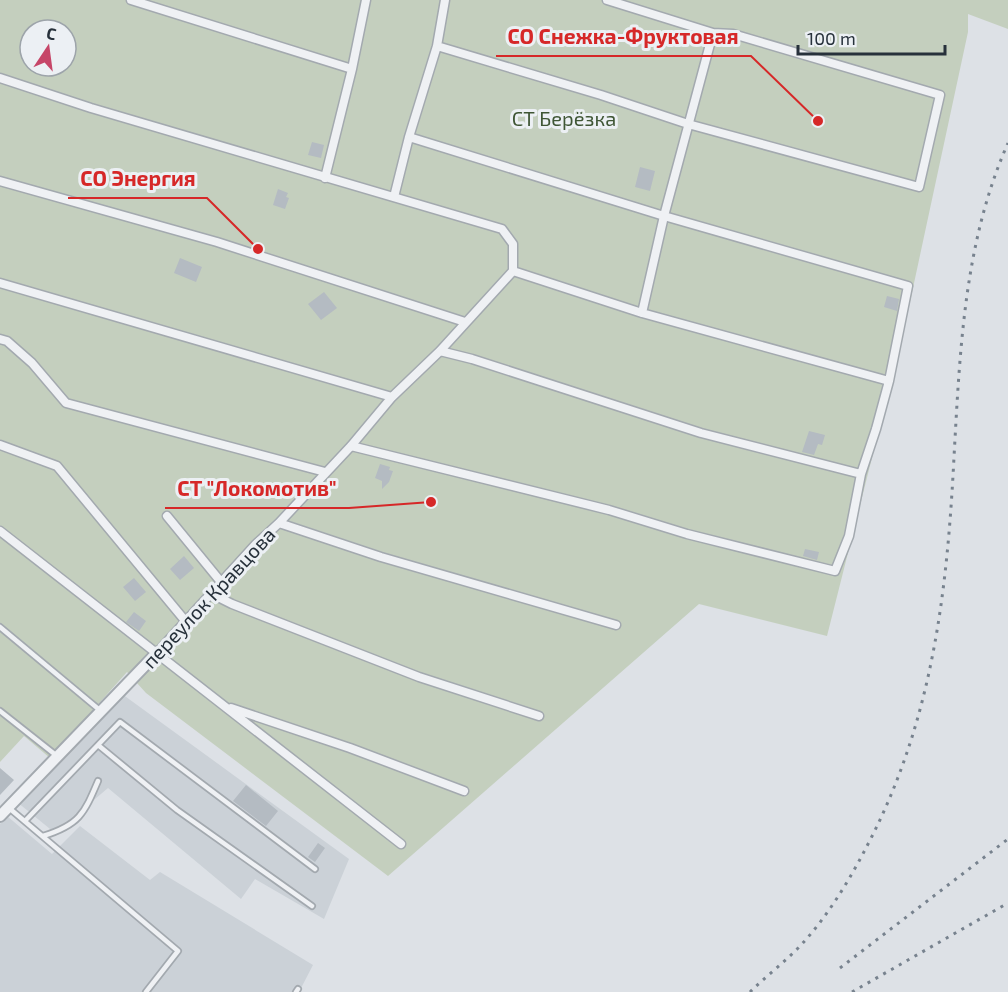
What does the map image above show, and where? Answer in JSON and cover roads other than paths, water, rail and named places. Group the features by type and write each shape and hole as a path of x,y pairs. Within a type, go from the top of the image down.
{"street":[{"path":"131,0 352,69"},
{"path":"325,178 352,69 366,0"},
{"path":"394,197 409,137 437,46 445,0"},
{"path":"437,46 601,95 688,124 919,187 940,95 733,34 713,33 607,0"},
{"path":"642,313 664,216 713,33"},
{"path":"0,78 91,108 502,229 513,244 513,270 642,313 889,381"},
{"path":"351,447 609,510 687,534 835,570 849,536 861,474 889,381 908,286 664,216 409,137"},
{"path":"0,181 217,242 465,322"},
{"name":"переулок Кравцова","path":"0,816 4,804 58,757 187,623 256,544 351,447 392,397 440,351 513,270"},
{"path":"0,283 392,397"},
{"path":"0,339 7,340 32,363 66,403 325,472"},
{"path":"440,351 472,359 701,433 861,474"},
{"path":"0,445 57,466 187,623"},
{"path":"167,516 221,582"},
{"path":"279,523 381,557 616,625"},
{"path":"0,531 401,844"},
{"path":"212,594 232,604 418,677 539,716"},
{"path":"225,706 350,748 464,791"}],"lane":[{"path":"0,627 102,712"},
{"path":"0,711 58,757"},
{"path":"25,821 120,722 315,869"},
{"path":"98,745 177,810 312,906"},
{"path":"43,836 64,830 81,816 98,781"},
{"path":"4,804 178,951 146,992"}],"railway":[{"path":"750,992 801,945 837,898 867,846 889,799 907,752 921,705 941,608 951,508 962,337 973,258 993,181 1008,143"},
{"path":"840,968 1008,839"},
{"path":"852,992 1008,903"}],"place":[{"name":"СО Снежка-Фруктовая","path":"818,121"},
{"name":"СО Энергия","path":"258,249"},
{"name":"СТ \"Локомотив\"","path":"431,502"}],"park label":[{"name":"СТ Берёзка","path":"564,119"}]}
